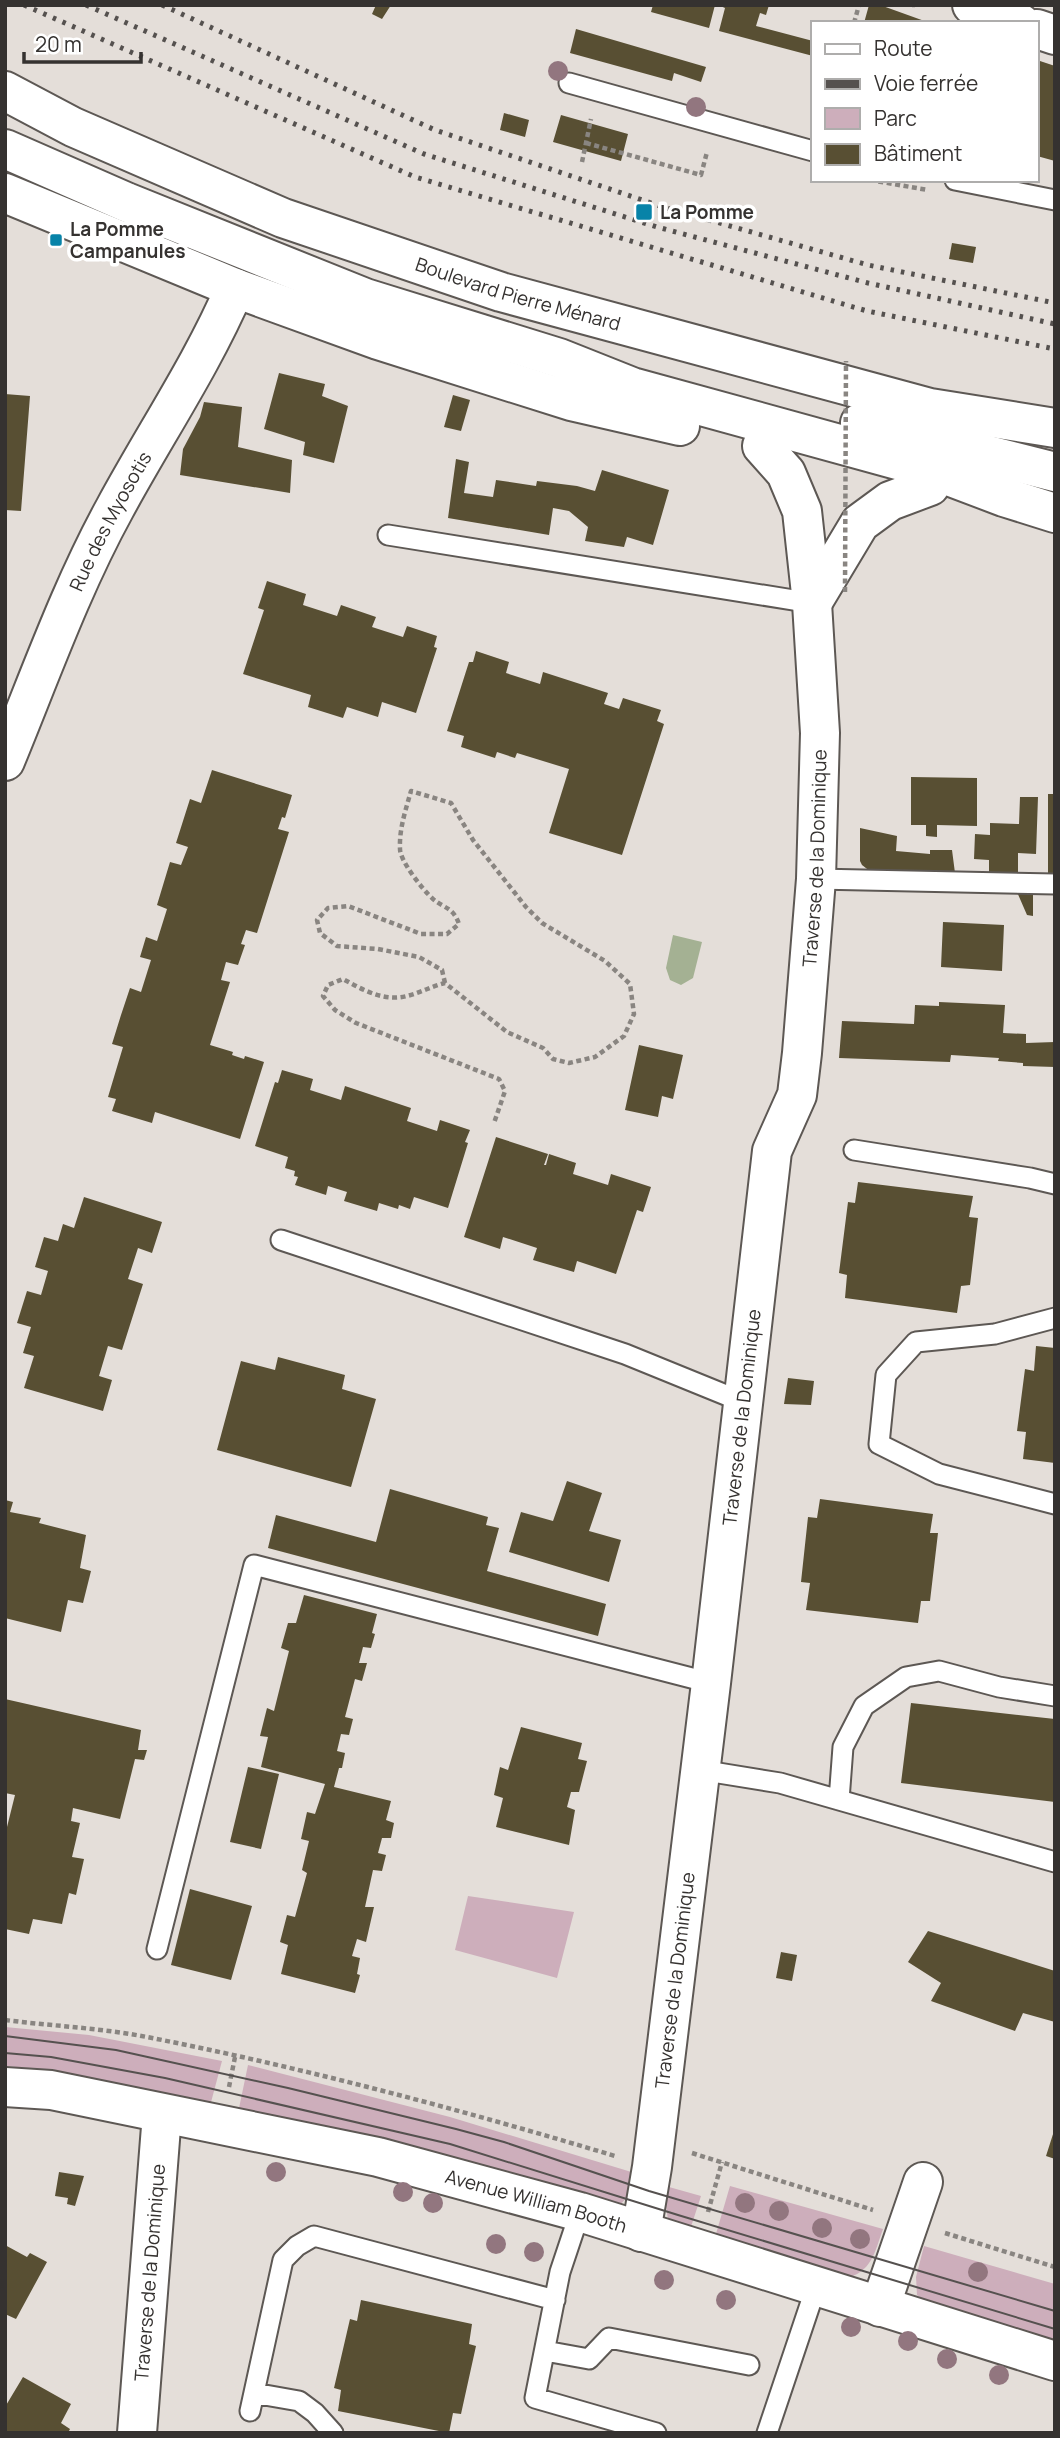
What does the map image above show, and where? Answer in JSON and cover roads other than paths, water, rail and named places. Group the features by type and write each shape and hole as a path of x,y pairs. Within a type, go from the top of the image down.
{"street":[{"path":"972,5 1015,21"},
{"name":"Boulevard Pierre Ménard","path":"5,92 73,127 283,218 501,292 930,408 1055,428"},
{"name":"Boulevard Pierre Ménard","path":"5,149 126,202 365,298 559,358 632,387 930,469 1055,513"},
{"name":"Boulevard Pierre Ménard","path":"5,192 235,288 378,340 572,401 930,486 1004,497"},
{"name":"Rue des Myosotis","path":"5,761 63,619 114,509 215,335 235,288"},
{"name":"Boulevard Pierre Ménard","path":"559,358 636,364 1055,472"},
{"name":"Traverse de la Dominique","path":"641,2232 652,2167 711,1683 772,1152 797,1094 801,1067 816,879 820,733 829,598 802,510 786,473 762,446"},
{"path":"829,598 860,523 890,501 930,486"},
{"name":"Avenue William Booth","path":"5,2087 51,2090 378,2157 580,2212 1055,2361"},
{"name":"Traverse de la Dominique","path":"137,2433 162,2114"},
{"path":"880,2307 923,2182"}],"lane":[{"path":"569,83 811,150"},
{"path":"965,182 1055,200"},
{"path":"388,536 829,598"},
{"path":"816,879 1055,884"},
{"path":"855,1150 1055,1184"},
{"path":"281,1240 625,1354 743,1402"},
{"path":"1055,1318 995,1334 916,1342 886,1375 879,1444 939,1474 1055,1504"},
{"path":"157,1949 254,1565 711,1683"},
{"path":"839,1800 843,1747 864,1706 906,1677 939,1671 999,1687 1055,1696"},
{"path":"700,1770 780,1783 1055,1861"},
{"path":"580,2212 560,2272 536,2398 656,2433"},
{"path":"333,2433 315,2413 299,2401 252,2402 283,2260 296,2245 314,2236 555,2300"},
{"path":"767,2433 816,2287"},
{"path":"545,2351 589,2359 608,2338 749,2365"}],"tram line":[{"path":"5,2036 116,2050 456,2129 504,2142 649,2191 1055,2311"},
{"path":"5,2053 51,2057 165,2078 450,2144 1055,2329"}],"railway":[{"path":"24,5 415,177 867,311 1055,349"},
{"path":"86,5 424,154 657,227 868,283 1055,324"},
{"path":"162,5 435,130 663,207 868,265 1055,303"}],"place":[{"name":"La Pomme","path":"644,212"},
{"name":"La Pomme Campanules","path":"56,240"}]}
